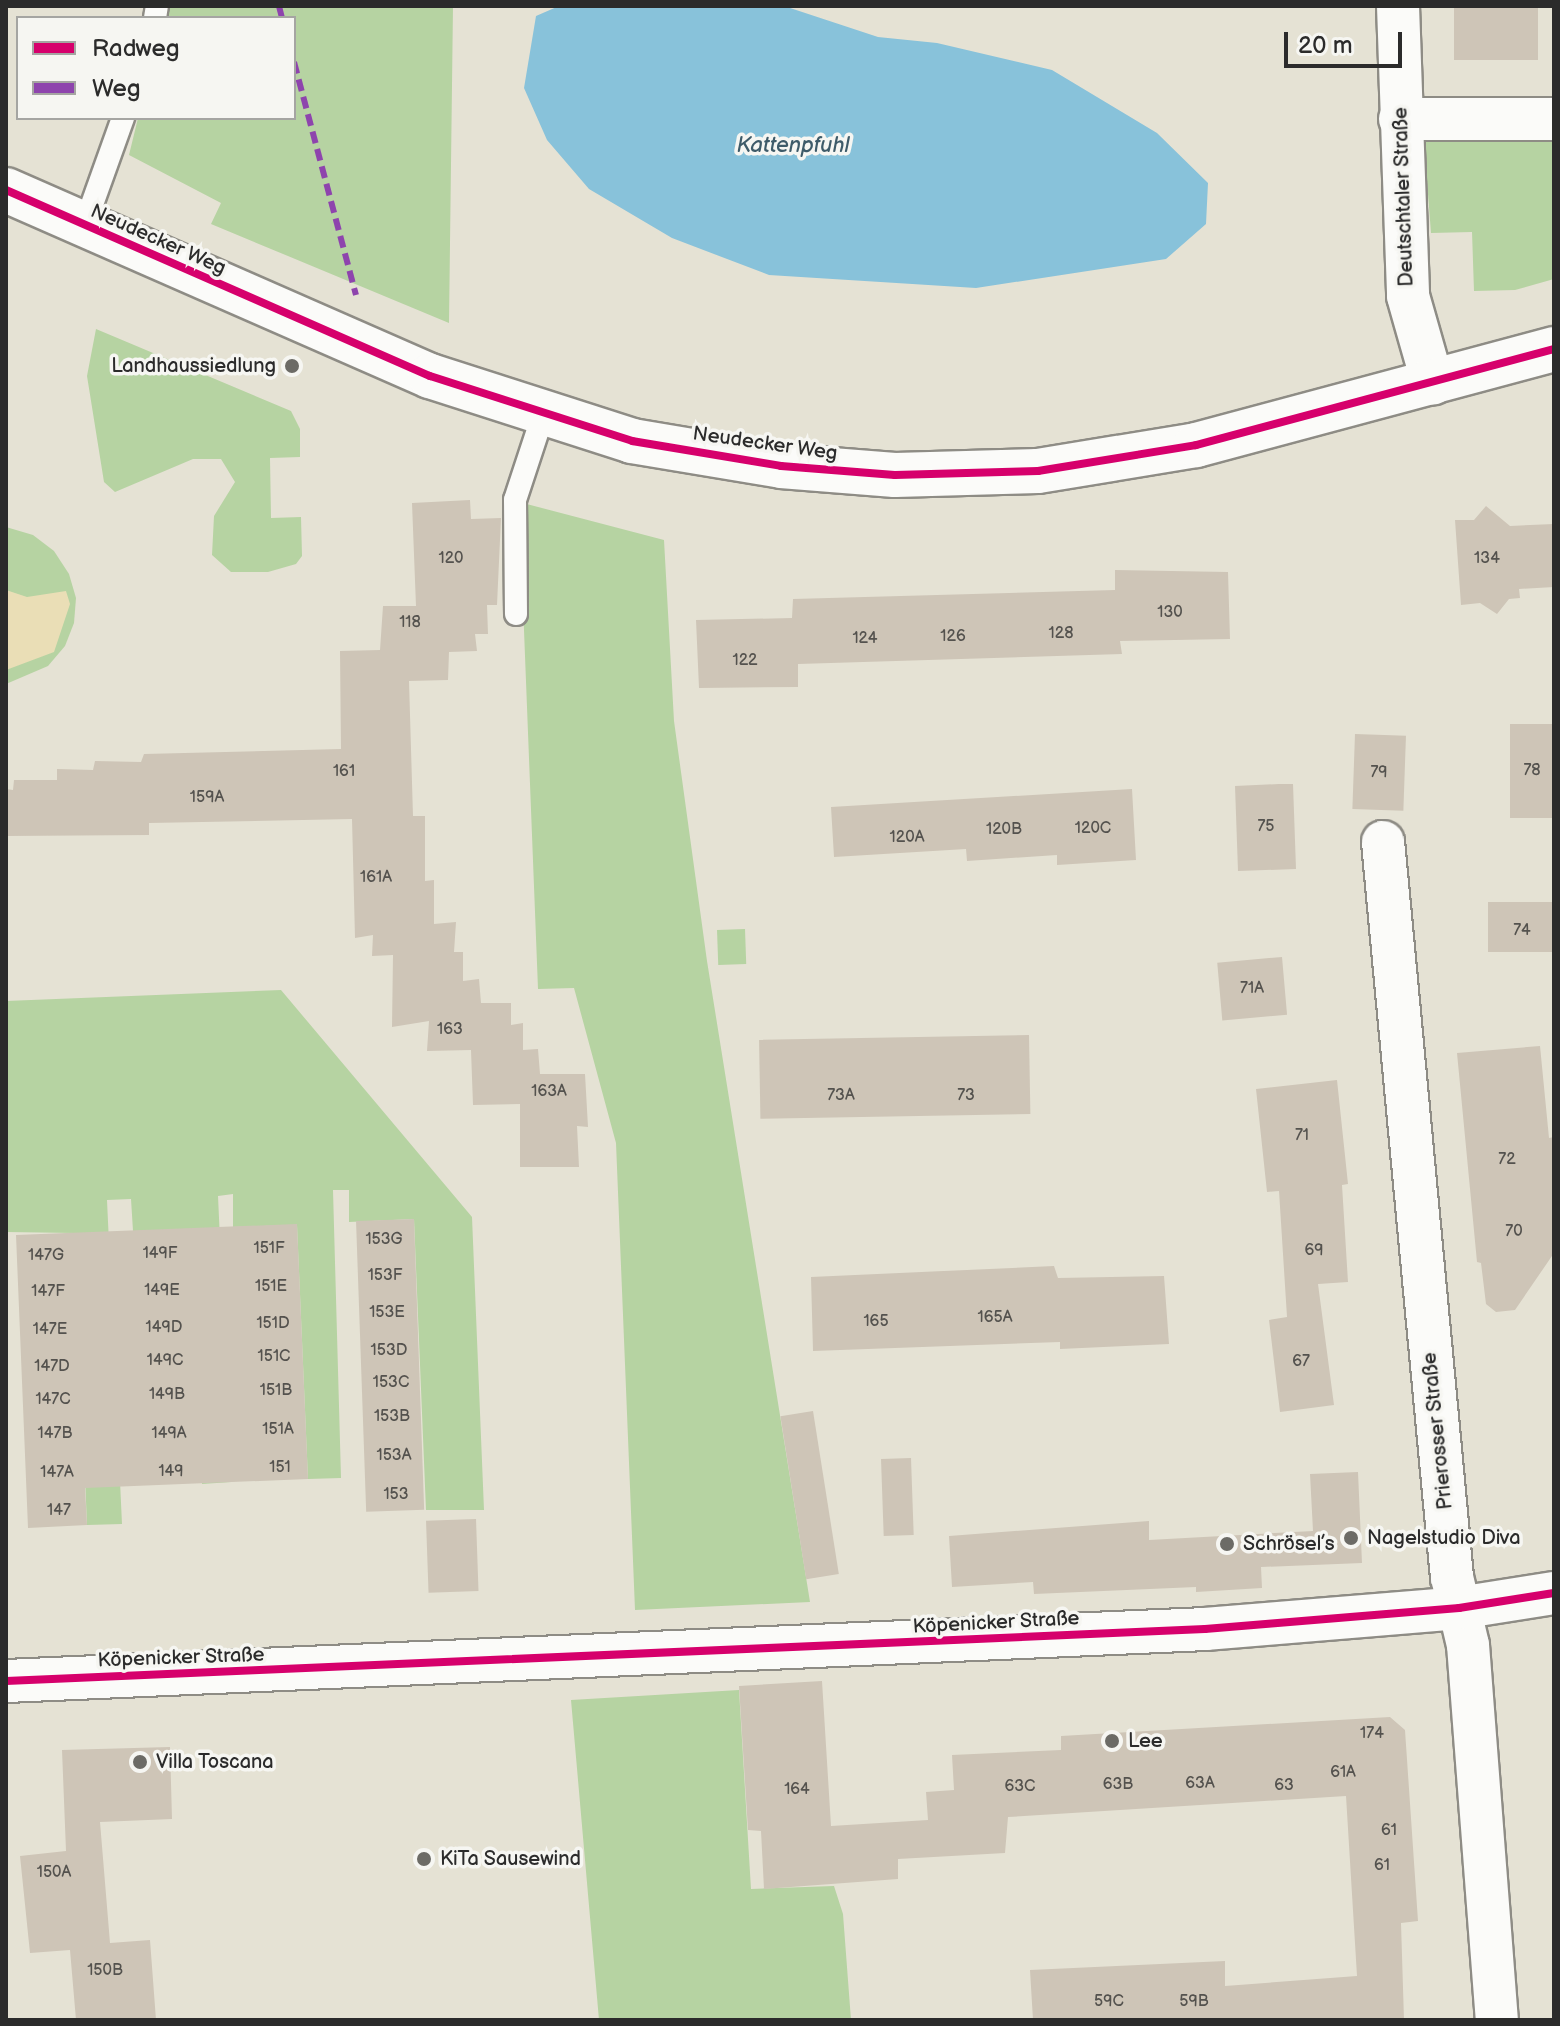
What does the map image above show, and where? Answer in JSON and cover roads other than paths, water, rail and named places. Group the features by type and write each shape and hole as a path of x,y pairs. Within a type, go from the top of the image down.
{"street":[{"name":"Deutschtaler Straße","path":"1398,6 1408,296 1433,384"},
{"path":"1400,119 1554,119"},
{"name":"Neudecker Weg","path":"6,190 430,376 543,415 632,441 781,466 895,475 1038,471 1196,445 1433,384 1554,349"},
{"name":"Prierosser Straße","path":"1383,842 1450,1562 1468,1645 1497,2020"},
{"name":"Köpenicker Straße","path":"6,1681 1205,1629 1459,1608 1554,1593"}],"lane":[{"path":"85,224 122,120"},
{"path":"516,614 515,500 543,415"}],"water":[{"name":"Kattenpfuhl","path":"559,6 784,6 878,37 937,43 1052,70 1157,133 1208,183 1206,224 1166,259 976,288 769,275 672,238 589,189 547,140 524,88 536,16"}],"place":[{"name":"Landhaussiedlung","path":"292,366"},
{"name":"Nagelstudio Diva","path":"1351,1538"},
{"name":"Schrösel’s","path":"1227,1544"},
{"name":"Lee","path":"1112,1741"},
{"name":"Villa Toscana","path":"140,1762"},
{"name":"KiTa Sausewind","path":"424,1859"}]}
